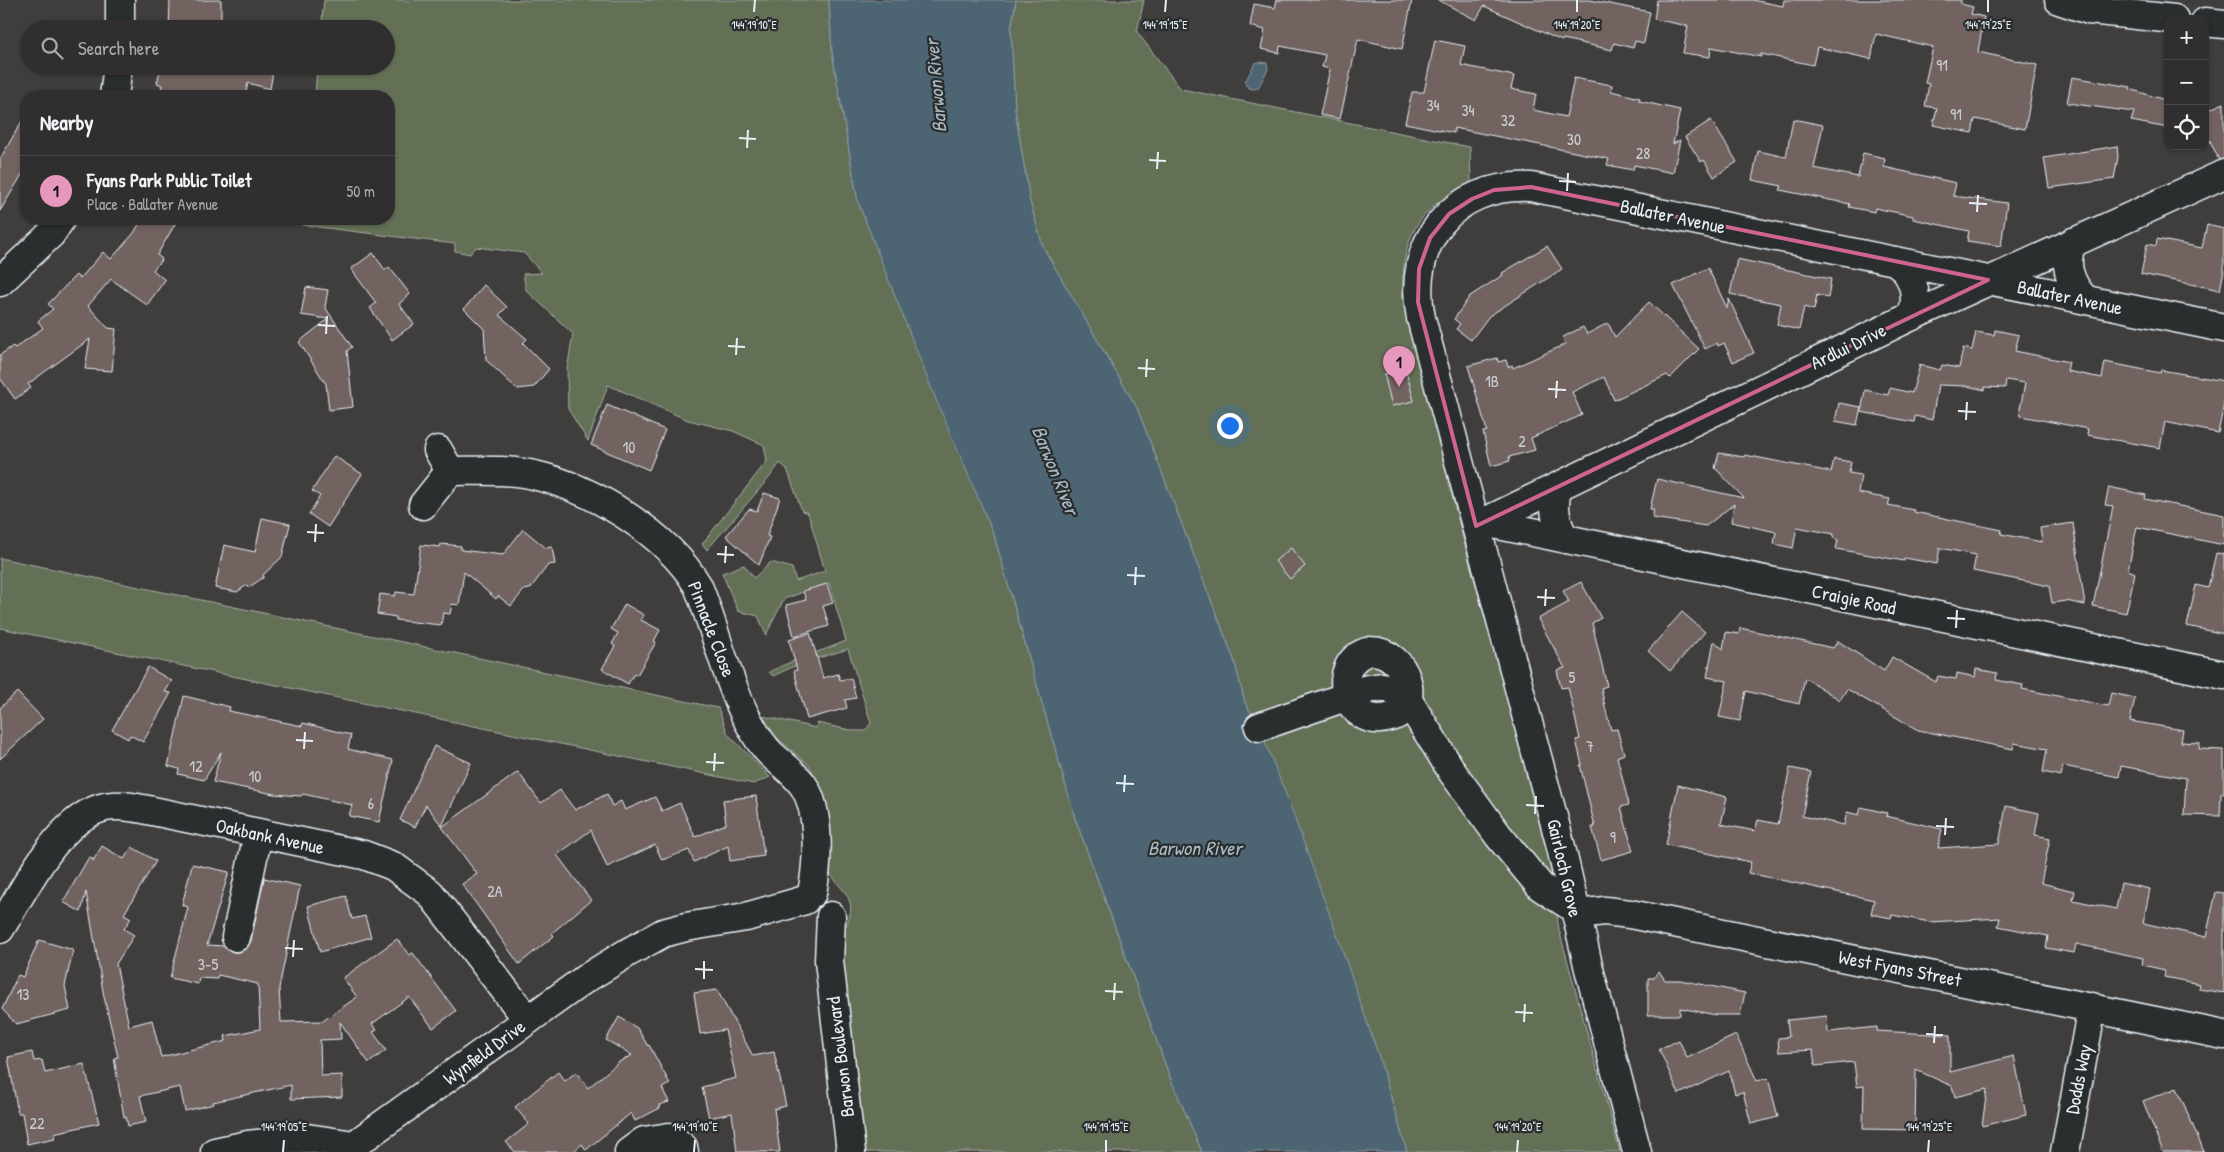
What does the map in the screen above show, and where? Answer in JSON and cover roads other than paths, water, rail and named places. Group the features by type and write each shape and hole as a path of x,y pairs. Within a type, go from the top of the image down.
{"street":[{"path":"120,0 120,20"},
{"path":"2059,0 2089,10 2164,18"},
{"path":"2209,22 2224,24"},
{"path":"115,90 117,75"},
{"name":"Ardlui Drive","path":"1480,524 1988,280 2224,174"},
{"name":"Ballater Avenue","path":"1480,524 1425,336 1418,302 1418,278 1426,248 1436,229 1449,214 1460,206 1480,194 1494,190 1531,187 2224,328"},
{"path":"0,282 51,234 57,225"},
{"path":"2074,242 2068,259 2069,274 2075,288 2086,300"},
{"path":"1895,261 1906,270 1913,284 1915,301 1912,316"},
{"name":"Pinnacle Close","path":"423,505 444,460 506,472 534,475 597,498 634,522 678,558 690,572 698,586 744,712 757,736 769,753 784,765 803,785 812,810 816,841 816,908"},
{"path":"1558,487 1555,496 1556,517 1559,528 1566,539"},
{"name":"Craigie Road","path":"1480,524 1566,539 2224,675"},
{"name":"Gairloch Grove","path":"1480,524 1560,842 1575,911 1637,1152"},
{"path":"1348,695 1345,677 1351,661 1363,653 1375,651 1390,656 1401,667 1407,686 1408,700"},
{"path":"1259,727 1348,695 1382,687 1396,690 1408,700 1453,773 1520,862 1541,887 1575,911"},
{"name":"Oakbank Avenue","path":"0,929 56,839 71,824 88,813 106,807 124,806 379,859 404,873 430,893 528,1020"},
{"path":"236,937 258,834"},
{"name":"Wynfield Drive","path":"215,1152 248,1145 306,1138 357,1149 528,1020 602,969 662,933 746,917 816,908"},
{"name":"Barwon Boulevard","path":"816,908 829,961 851,1152"},
{"name":"West Fyans Street","path":"1575,911 1605,910 1624,913 2224,1035"},
{"name":"Dodds Way","path":"2064,1152 2092,1007"},
{"path":"630,1152 644,1141 669,1137 683,1147 684,1152"}],"water":[{"name":"Barwon River","path":"829,0 1016,0 1011,29 1015,110 1030,202 1043,247 1137,408 1234,660 1245,703 1259,727 1289,802 1379,1057 1407,1152 1202,1152 1170,1077 1075,818 994,535 934,395 858,202 832,52"},
{"path":"1255,63 1267,63 1268,69 1258,88 1250,88 1245,82"}],"place":[{"name":"Fyans Park Public Toilet","path":"1399,387"}]}
